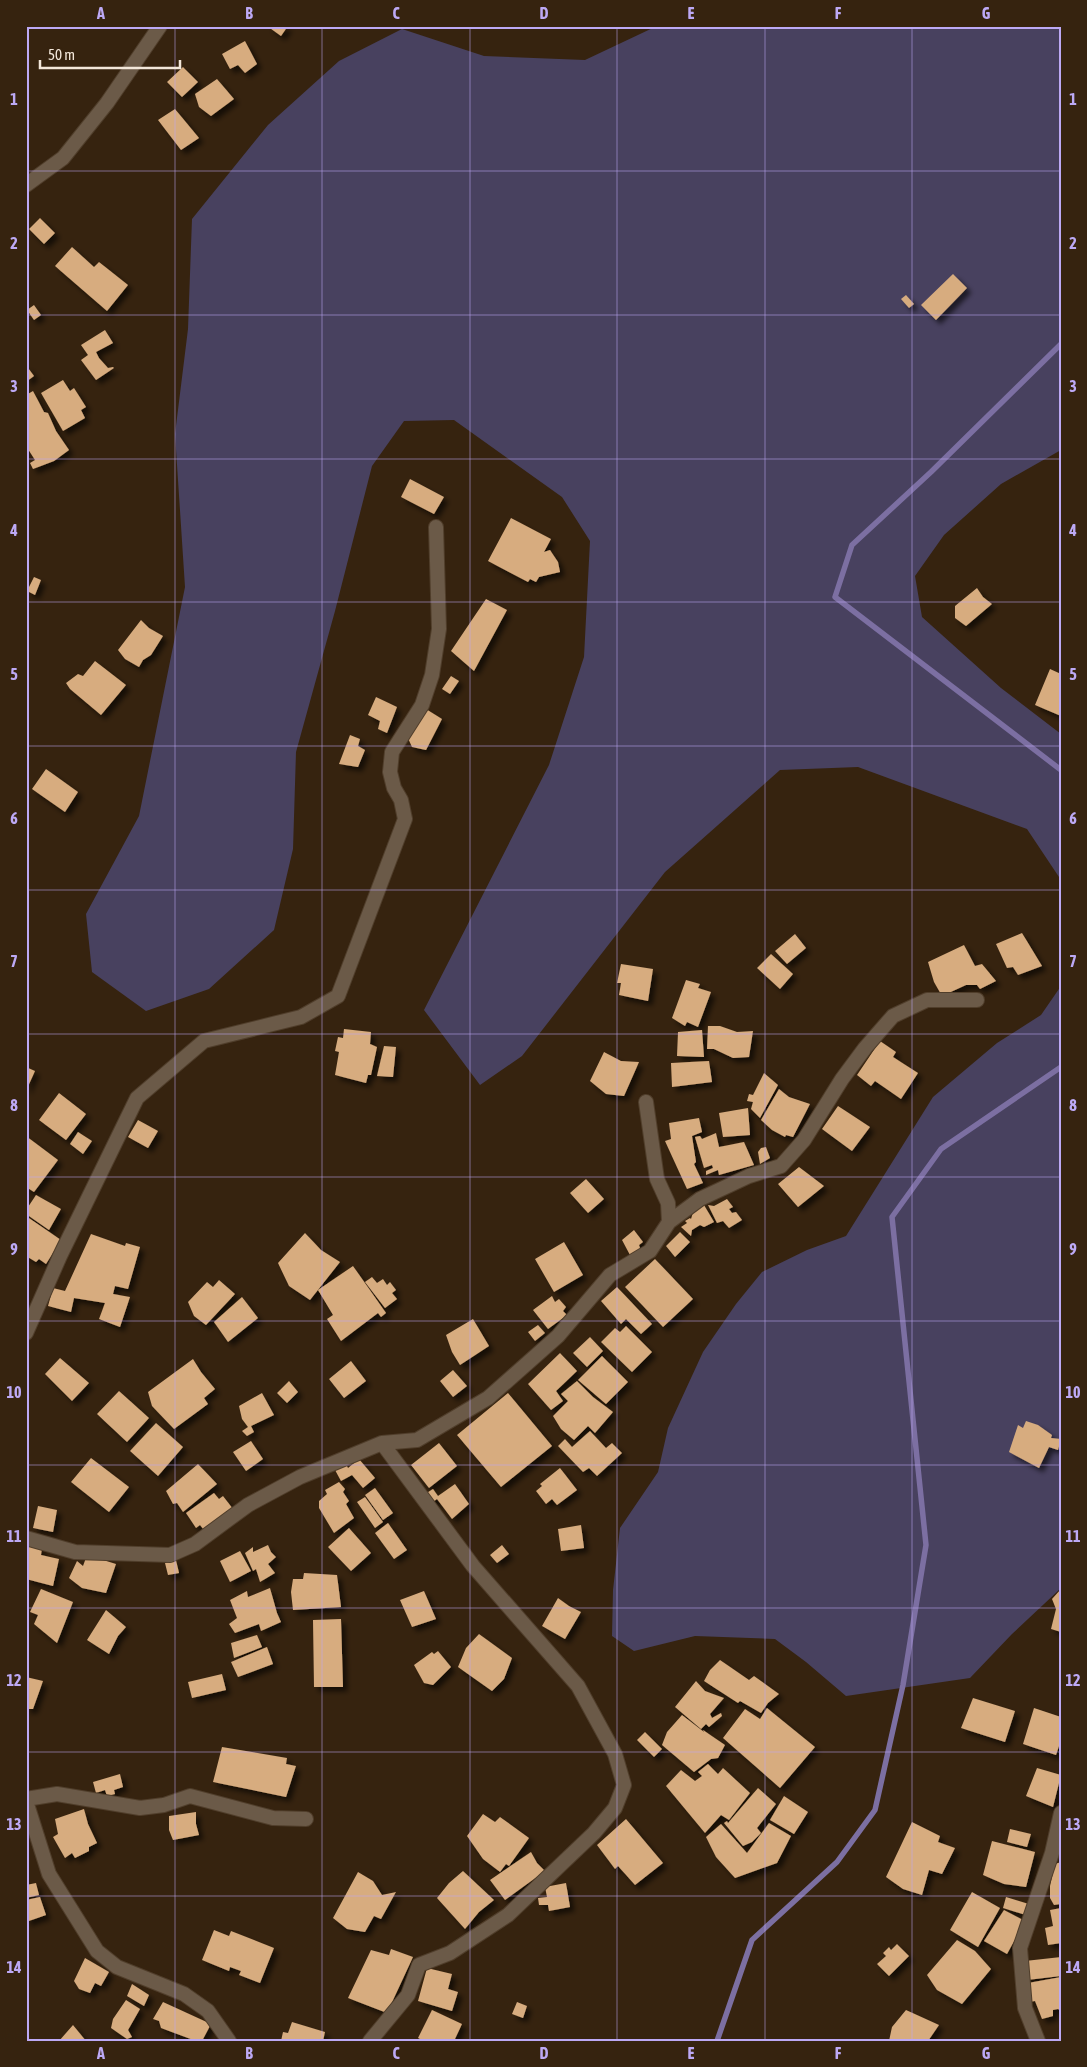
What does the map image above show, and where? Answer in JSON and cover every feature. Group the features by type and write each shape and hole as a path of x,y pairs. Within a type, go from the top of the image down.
{"street":[{"path":"26,185 62,158 107,103 160,26"},
{"path":"26,1333 60,1256 137,1098 204,1041 301,1018 338,996 405,819 401,800 394,788 390,772 392,752 422,705 432,675 439,630 436,527"},
{"path":"26,1538 75,1552 170,1555 195,1544 257,1500 300,1477 382,1443 417,1440 488,1398 558,1336 610,1275 650,1250 670,1222 700,1199 749,1176 781,1166 804,1140 853,1064 893,1016 926,1000 977,1000"},
{"path":"646,1102 657,1179 668,1203 670,1222"},
{"path":"370,2041 408,1995 419,1965 450,1953 508,1915 594,1833 615,1808 624,1785 614,1754 578,1686 472,1566 382,1443"},
{"path":"230,2041 208,2011 184,1994 117,1967 97,1951 49,1874 26,1800 57,1794 140,1808 164,1805 190,1796 273,1818 306,1819"},
{"path":"1038,2041 1025,2008 1020,1948 1052,1853 1061,1813"}],"shaded area":[{"path":"657,26 1061,26 1061,450 1001,484 944,535 915,576 922,617 1001,688 1061,734 1061,880 1027,829 858,767 780,770 665,872 522,1056 480,1085 424,1010 549,765 584,657 590,541 562,497 454,420 404,421 372,466 296,752 293,849 274,930 209,989 146,1011 92,972 86,914 139,816 185,587 175,434 188,329 192,219 268,125 339,61 402,29 484,56 585,60"},
{"path":"1061,986 1060,1589 1012,1634 970,1678 846,1696 775,1639 695,1636 634,1651 612,1636 613,1590 620,1528 658,1472 668,1428 703,1352 736,1304 762,1272 807,1250 846,1236 933,1097 997,1043 1041,1015"}],"building":[{"path":"267,26 288,26 281,36"},
{"path":"245,41 257,64 245,73 238,65 230,69 222,54"},
{"path":"183,67 198,82 182,97 167,82"},
{"path":"217,79 234,99 211,116 199,107 195,94"},
{"path":"175,109 199,138 181,150 158,120"},
{"path":"40,218 55,233 44,244 29,229"},
{"path":"72,247 94,267 99,262 128,285 107,311 55,266"},
{"path":"953,274 967,288 936,320 921,305"},
{"path":"906,295 914,304 909,308 901,299"},
{"path":"34,305 41,315 34,320 27,310"},
{"path":"105,330 113,343 96,352 108,368 114,368 96,380 81,360 88,355 81,345"},
{"path":"26,365 34,376 26,382"},
{"path":"63,380 70,391 74,388 86,407 81,410 85,418 63,431 41,393"},
{"path":"33,391 44,412 48,413 56,431 69,450 54,461 33,469 30,463 35,460 26,446 26,395"},
{"path":"410,479 444,497 434,514 401,497"},
{"path":"511,518 551,539 544,552 550,550 558,562 560,572 539,577 536,582 530,579 528,582 488,561"},
{"path":"34,577 41,580 35,595 27,591"},
{"path":"977,588 983,597 992,604 966,626 955,618 955,606"},
{"path":"486,599 507,610 474,671 451,651"},
{"path":"141,620 149,628 163,636 151,655 143,660 139,667 125,659 118,650"},
{"path":"95,661 126,685 101,715 70,689 66,683 78,674 83,676"},
{"path":"1050,669 1061,674 1061,716 1035,705"},
{"path":"451,676 459,681 450,694 442,689"},
{"path":"376,697 397,707 387,733 378,729 380,721 368,715"},
{"path":"426,709 442,719 426,750 412,747 407,736"},
{"path":"350,735 360,739 358,746 365,750 358,767 339,764"},
{"path":"46,769 78,792 65,812 32,789"},
{"path":"1022,933 1042,966 1018,975 1013,967 1007,968 996,944"},
{"path":"795,934 806,948 787,964 775,951"},
{"path":"964,945 975,966 982,964 996,981 980,989 977,985 966,985 942,996 934,982 928,962"},
{"path":"771,954 793,974 780,989 757,968"},
{"path":"621,964 653,969 648,1001 619,995 621,983 617,983"},
{"path":"686,980 700,984 698,988 711,992 698,1027 687,1022 685,1026 672,1018"},
{"path":"708,1026 720,1026 737,1032 753,1031 749,1057 733,1058 714,1049 707,1049"},
{"path":"344,1029 371,1032 370,1044 377,1047 371,1075 368,1075 366,1083 335,1075 339,1052 335,1051 338,1037 343,1038"},
{"path":"702,1030 704,1057 677,1056 678,1032"},
{"path":"880,1041 896,1052 893,1057 918,1073 901,1099 875,1081 871,1086 857,1075"},
{"path":"384,1046 396,1047 393,1077 377,1076"},
{"path":"604,1052 621,1061 639,1062 624,1096 606,1094 590,1081"},
{"path":"709,1061 712,1082 672,1087 671,1063"},
{"path":"26,1067 35,1071 26,1091"},
{"path":"764,1073 778,1085 760,1118 751,1109 753,1102 747,1101 749,1094 753,1095"},
{"path":"779,1089 789,1097 810,1104 793,1137 786,1135 785,1137 772,1130 761,1120"},
{"path":"59,1093 86,1114 66,1140 39,1120"},
{"path":"838,1106 870,1127 852,1151 822,1129"},
{"path":"748,1108 750,1135 723,1137 719,1113"},
{"path":"699,1118 702,1132 692,1136 696,1162 694,1164 703,1183 687,1189 665,1141 671,1139 669,1123"},
{"path":"138,1120 158,1131 148,1148 128,1137"},
{"path":"78,1132 92,1141 83,1154 70,1144"},
{"path":"716,1133 719,1147 744,1142 754,1165 719,1175 718,1170 706,1175 706,1171 713,1168 712,1165 704,1168 695,1137 700,1136 702,1139"},
{"path":"26,1136 58,1160 34,1192 26,1187"},
{"path":"766,1147 770,1158 760,1164 758,1152 761,1148"},
{"path":"799,1167 824,1186 798,1207 778,1184"},
{"path":"586,1179 604,1199 588,1213 570,1193"},
{"path":"36,1195 61,1209 49,1230 26,1214 26,1210"},
{"path":"727,1199 733,1207 729,1209 732,1213 736,1212 742,1220 729,1228 723,1221 717,1223 708,1205 714,1206"},
{"path":"704,1205 714,1222 704,1227 700,1225 692,1230 691,1236 681,1227 687,1223 685,1221 691,1219 694,1209"},
{"path":"26,1216 61,1240 46,1264 39,1259 36,1262 26,1256"},
{"path":"634,1230 643,1242 639,1245 641,1251 630,1255 622,1240"},
{"path":"680,1232 690,1242 675,1257 666,1246"},
{"path":"305,1233 321,1250 340,1262 310,1300 289,1286 278,1263"},
{"path":"91,1234 125,1246 126,1243 140,1247 128,1289 115,1286 113,1294 130,1297 120,1327 99,1319 105,1303 74,1298 71,1312 48,1306 53,1288 65,1291"},
{"path":"564,1242 583,1275 554,1292 535,1259"},
{"path":"655,1259 693,1299 663,1327 625,1287"},
{"path":"353,1266 386,1313 381,1317 378,1313 341,1341 327,1319 333,1315 318,1290"},
{"path":"372,1277 377,1283 383,1279 387,1285 390,1282 396,1290 392,1293 397,1299 385,1308 365,1282"},
{"path":"219,1280 235,1294 206,1325 194,1316 188,1302 207,1282 213,1287"},
{"path":"617,1287 652,1324 641,1334 626,1319 621,1324 601,1301"},
{"path":"552,1296 555,1302 559,1299 566,1307 563,1311 567,1315 548,1329 533,1310"},
{"path":"242,1297 258,1318 228,1342 214,1322"},
{"path":"473,1319 489,1346 460,1365 452,1352 446,1335"},
{"path":"538,1325 545,1333 535,1341 528,1332"},
{"path":"626,1326 652,1352 632,1372 601,1342 615,1328 620,1332"},
{"path":"590,1337 603,1351 587,1367 573,1353"},
{"path":"560,1353 577,1371 556,1391 563,1401 551,1410 528,1384"},
{"path":"602,1356 628,1382 606,1404 578,1380"},
{"path":"60,1358 89,1383 72,1401 45,1374"},
{"path":"193,1359 215,1389 204,1398 208,1404 174,1429 152,1406 148,1392"},
{"path":"351,1361 366,1381 344,1398 329,1379"},
{"path":"453,1370 467,1386 453,1397 440,1381"},
{"path":"289,1381 298,1392 287,1403 277,1393"},
{"path":"577,1381 593,1397 613,1412 595,1433 588,1426 574,1440 561,1429 553,1416 568,1401 561,1394"},
{"path":"119,1391 149,1418 127,1442 97,1414"},
{"path":"262,1393 274,1415 251,1426 254,1432 247,1436 242,1431 248,1427 242,1419 239,1406"},
{"path":"508,1393 552,1446 501,1487 457,1435"},
{"path":"1026,1421 1038,1425 1052,1435 1051,1438 1061,1439 1058,1450 1049,1447 1039,1468 1009,1452 1018,1425 1023,1428"},
{"path":"156,1423 183,1447 158,1476 130,1451"},
{"path":"590,1431 606,1448 612,1443 622,1453 597,1476 589,1468 583,1472 558,1446 565,1439 572,1447"},
{"path":"251,1441 263,1459 246,1471 233,1452"},
{"path":"439,1443 457,1466 429,1488 411,1465"},
{"path":"91,1458 129,1487 109,1512 71,1482"},
{"path":"359,1459 375,1478 363,1488 352,1475 341,1481 335,1470 346,1464 348,1468"},
{"path":"198,1464 217,1484 183,1512 177,1503 173,1504 166,1491"},
{"path":"560,1468 577,1490 557,1505 552,1499 546,1504 536,1491 542,1486 540,1484"},
{"path":"339,1482 345,1489 343,1492 349,1501 346,1504 354,1518 334,1533 319,1508 319,1501 327,1494 325,1490"},
{"path":"455,1484 469,1504 452,1519 437,1499 430,1504 425,1494 433,1489 438,1496"},
{"path":"375,1488 393,1513 383,1520 365,1495"},
{"path":"214,1493 219,1499 223,1496 233,1509 204,1530 200,1525 196,1528 186,1513"},
{"path":"365,1497 383,1522 375,1528 357,1502"},
{"path":"38,1506 57,1510 53,1532 33,1528"},
{"path":"388,1523 407,1550 394,1559 375,1533"},
{"path":"581,1525 584,1548 561,1551 558,1529"},
{"path":"349,1528 371,1553 351,1571 328,1547"},
{"path":"28,1545 42,1549 41,1555 59,1559 53,1586 26,1579"},
{"path":"268,1545 276,1557 268,1564 275,1573 260,1582 256,1569 253,1571 245,1553 253,1547 253,1552"},
{"path":"502,1545 509,1554 497,1563 490,1555"},
{"path":"240,1551 251,1571 230,1582 220,1561"},
{"path":"87,1555 116,1564 106,1593 82,1588 69,1578 77,1561 83,1566"},
{"path":"176,1560 179,1573 168,1575 165,1563"},
{"path":"304,1573 337,1575 341,1607 293,1610 291,1592 293,1579 303,1579"},
{"path":"270,1588 281,1622 261,1631 259,1624 235,1633 229,1624 237,1618 230,1600 247,1591 248,1597"},
{"path":"41,1589 73,1602 57,1643 34,1624 38,1615 30,1612"},
{"path":"1061,1589 1061,1632 1051,1629 1056,1609 1052,1599"},
{"path":"424,1591 436,1619 412,1627 400,1600"},
{"path":"558,1598 581,1612 565,1639 542,1626"},
{"path":"106,1610 126,1627 118,1636 109,1654 87,1640"},
{"path":"341,1619 343,1687 314,1687 313,1620"},
{"path":"479,1634 512,1658 504,1679 492,1691 458,1667 466,1648"},
{"path":"257,1635 262,1647 234,1658 231,1643"},
{"path":"267,1647 273,1664 238,1677 231,1662"},
{"path":"438,1651 451,1667 433,1685 424,1683 414,1665 432,1652 434,1654"},
{"path":"720,1660 749,1680 754,1676 779,1694 768,1703 761,1713 740,1701 738,1703 704,1681 710,1670"},
{"path":"222,1674 226,1690 192,1698 188,1682"},
{"path":"26,1677 43,1681 33,1709 26,1709"},
{"path":"696,1681 705,1691 724,1698 710,1714 712,1718 721,1713 722,1716 709,1727 706,1724 701,1729 675,1707"},
{"path":"973,1698 1015,1711 1005,1742 961,1728"},
{"path":"767,1708 815,1747 780,1788 723,1738 745,1709 760,1719"},
{"path":"1034,1708 1061,1717 1061,1740 1056,1755 1023,1744"},
{"path":"682,1715 725,1745 718,1758 711,1759 694,1772 662,1745 667,1732"},
{"path":"645,1732 662,1749 654,1757 637,1740"},
{"path":"222,1747 287,1758 286,1764 296,1766 286,1797 213,1782"},
{"path":"708,1764 718,1774 723,1768 750,1793 729,1820 721,1815 705,1833 666,1786 681,1770 695,1781 702,1776 698,1772"},
{"path":"1037,1768 1061,1775 1053,1807 1026,1796"},
{"path":"120,1774 123,1787 114,1790 115,1794 107,1796 105,1790 96,1793 93,1782"},
{"path":"758,1788 776,1804 757,1828 761,1833 752,1842 743,1846 724,1823 727,1821 728,1823"},
{"path":"784,1796 808,1812 794,1834 770,1820"},
{"path":"84,1809 88,1824 97,1843 89,1847 89,1851 75,1858 72,1853 65,1858 53,1837 58,1834 55,1819"},
{"path":"196,1812 196,1824 199,1835 173,1840 169,1830 169,1816"},
{"path":"483,1814 495,1822 500,1817 529,1838 509,1866 506,1864 500,1872 483,1859 467,1836"},
{"path":"626,1819 663,1863 635,1885 618,1866 615,1869 597,1845"},
{"path":"912,1822 940,1836 938,1842 955,1848 942,1874 929,1870 922,1895 903,1889 886,1877"},
{"path":"769,1823 791,1836 777,1863 735,1878 716,1857 706,1837 721,1824 747,1853"},
{"path":"1010,1829 1031,1834 1027,1847 1007,1842"},
{"path":"992,1841 1035,1852 1026,1887 1004,1884 983,1875"},
{"path":"531,1852 537,1863 545,1871 505,1900 490,1880"},
{"path":"1061,1862 1061,1904 1054,1905 1050,1898 1050,1886 1055,1864"},
{"path":"463,1871 494,1900 479,1912 465,1929 437,1898 449,1883"},
{"path":"358,1872 373,1881 382,1895 396,1892 381,1919 374,1916 365,1932 347,1929 333,1918"},
{"path":"36,1883 39,1895 26,1898 26,1885"},
{"path":"566,1883 570,1907 549,1911 548,1905 539,1905 538,1898 547,1897 545,1887"},
{"path":"972,1892 1000,1908 978,1947 950,1930"},
{"path":"40,1897 46,1915 26,1922 26,1900"},
{"path":"1006,1897 1032,1905 1029,1916 1003,1908"},
{"path":"1061,1908 1061,1943 1048,1945 1045,1928 1053,1926 1050,1910"},
{"path":"1004,1910 1025,1921 1007,1954 984,1941"},
{"path":"214,1930 229,1936 231,1931 274,1948 260,1983 239,1975 241,1971 230,1967 229,1971 202,1960"},
{"path":"957,1940 975,1951 991,1969 962,2004 937,1990 927,1975"},
{"path":"897,1944 909,1956 889,1976 877,1964 886,1956 883,1953 889,1947 891,1950"},
{"path":"391,1949 413,1957 387,2013 348,1998 371,1950 389,1955"},
{"path":"1061,1957 1061,1976 1027,1980 1025,1961"},
{"path":"85,1958 109,1972 101,1986 95,1983 90,1993 79,1989 74,1981"},
{"path":"427,1968 452,1974 448,1989 458,1992 452,2011 418,2001"},
{"path":"1061,1977 1061,2011 1058,2009 1053,2010 1053,2016 1042,2019 1035,2001 1030,2002 1028,1983"},
{"path":"132,1984 149,1995 144,2006 127,1996"},
{"path":"126,2000 140,2009 128,2030 132,2037 127,2039 111,2028 113,2019"},
{"path":"163,2002 211,2024 202,2041 196,2041 161,2028 159,2021 153,2019"},
{"path":"517,2002 527,2006 523,2018 512,2014"},
{"path":"432,2010 462,2024 454,2041 424,2041 418,2038"},
{"path":"906,2010 939,2025 928,2041 889,2041 892,2027"},
{"path":"292,2022 325,2032 323,2041 281,2041 283,2032 288,2033"},
{"path":"73,2025 86,2041 59,2041"}],"waterway":[{"path":"1061,344 931,472 852,545 835,597 1061,770"},
{"path":"717,2041 752,1940 837,1862 875,1810 903,1685 926,1545 892,1217 941,1149 1061,1067"}]}
